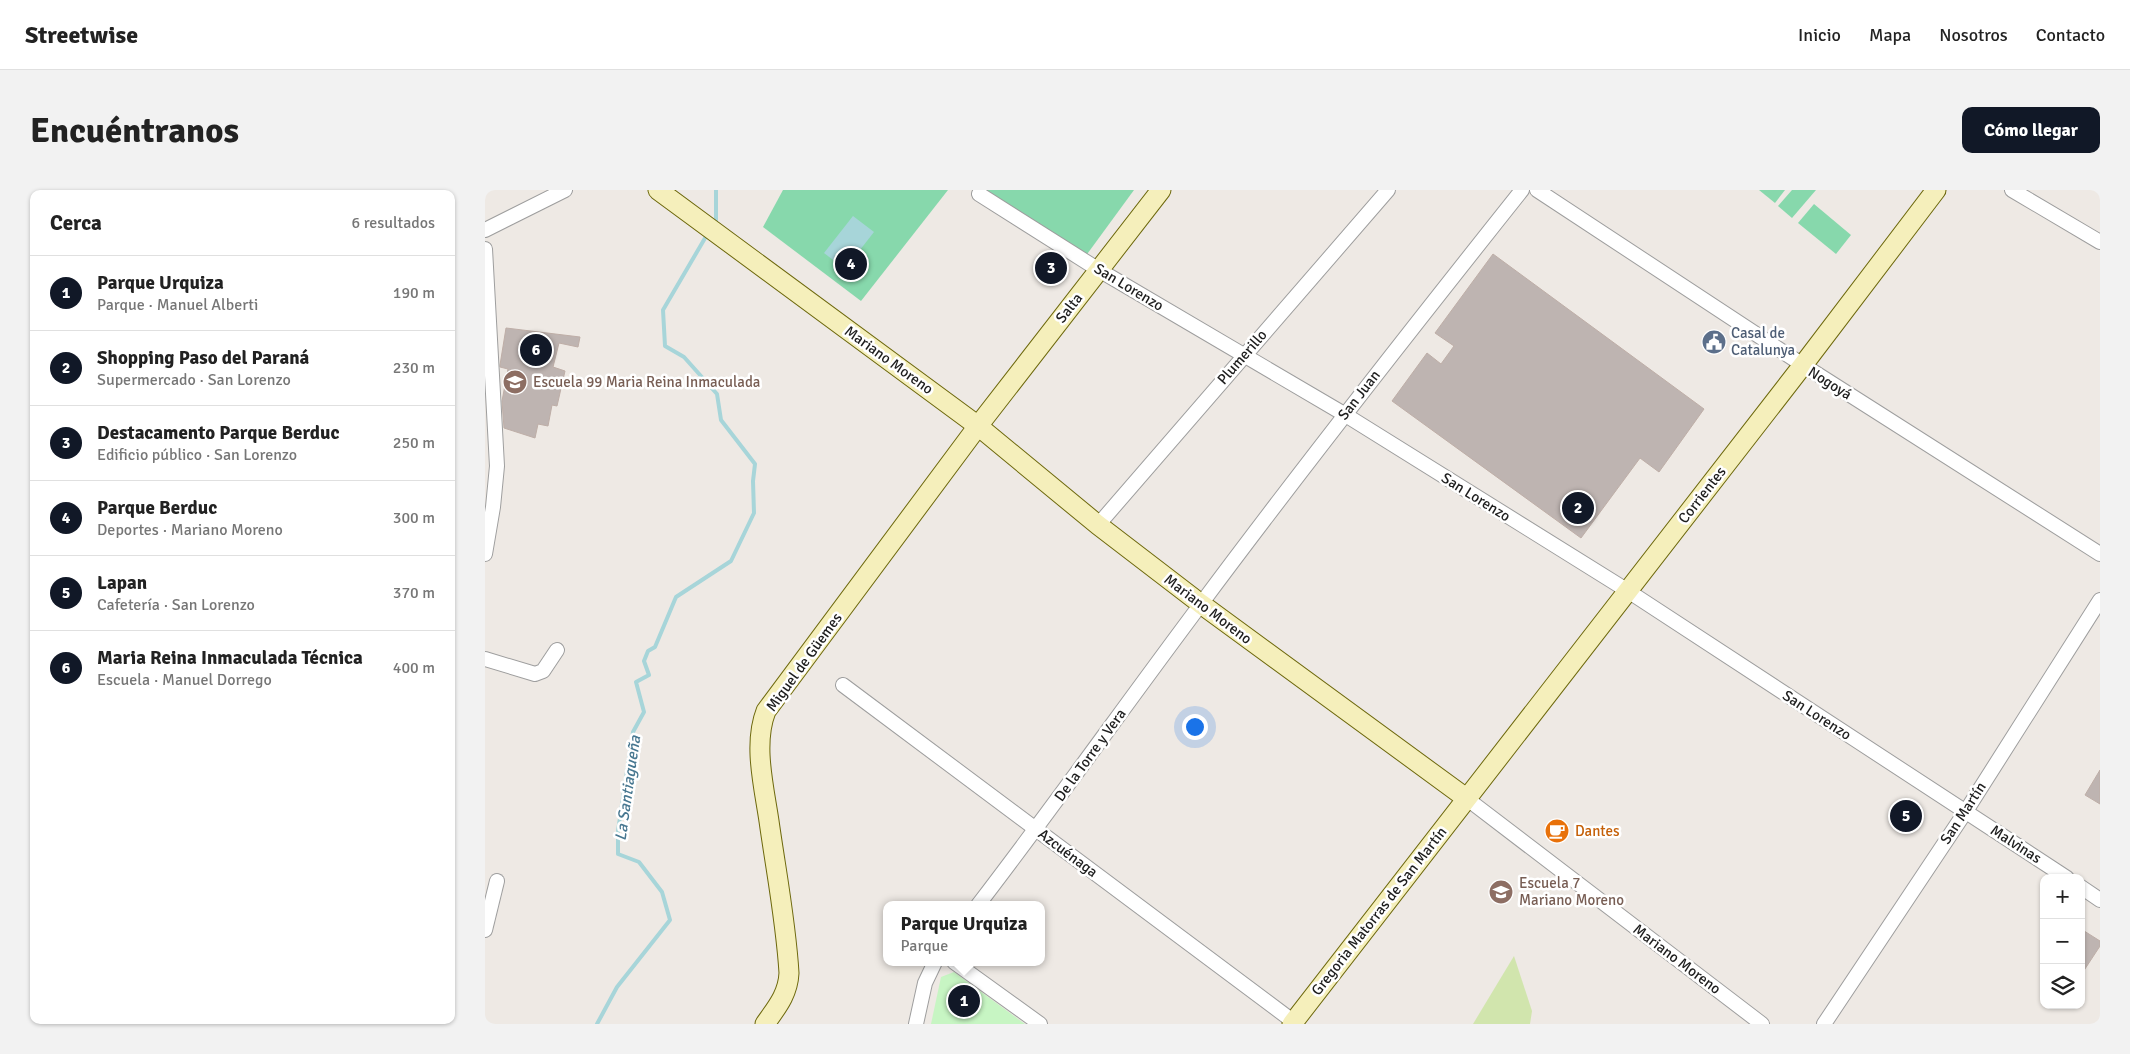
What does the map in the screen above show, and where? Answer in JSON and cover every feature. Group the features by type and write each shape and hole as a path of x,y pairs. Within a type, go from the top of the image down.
{"street":[{"path":"485,230 565,190"},
{"name":"Mariano Moreno","path":"658,190 978,426 1098,525 1201,604 1466,798 1762,1024"},
{"name":"Salta","path":"978,426 1161,190"},
{"name":"Plumerillo","path":"1098,525 1243,355 1388,190"},
{"name":"San Juan","path":"1201,604 1344,414 1522,190"},
{"name":"Nogoyá","path":"1537,190 1803,366 2100,554"},
{"name":"Corrientes","path":"1466,798 1803,366 1936,190"},
{"path":"2012,190 2100,242"},
{"name":"San Lorenzo","path":"979,194 1099,270 1344,414 1628,591 1772,687 1966,811"},
{"path":"485,249 490,446 494,499 485,554"},
{"name":"Miguel de Güemes","path":"765,1024 784,996 788,985 789,973 762,769 762,721 766,711 978,426"},
{"name":"San Martín","path":"1824,1024 1966,811 2100,600"},
{"name":"De la Torre y Vera","path":"980,901 1036,829 1201,604"},
{"path":"485,659 535,674 543,671 557,650"},
{"name":"Azcuénaga","path":"843,685 1293,1023"},
{"name":"Gregoria Matorras de San Martín","path":"1293,1023 1466,798"},
{"name":"Malvinas","path":"1966,811 2061,874"},
{"path":"485,930 497,881"},
{"path":"2085,890 2100,900"},
{"path":"916,1024 925,983 933,966"},
{"path":"959,966 1041,1024"}],"green space":[{"path":"783,190 948,190 861,301 763,227"},
{"path":"983,190 1134,190 1085,257"},
{"path":"1759,190 1785,190 1775,203"},
{"path":"1792,190 1816,190 1792,218 1778,206"},
{"path":"1814,204 1851,235 1836,254 1798,223"},
{"path":"1514,956 1532,1011 1530,1024 1473,1024"},
{"path":"954,972 1025,1024 931,1024 941,977"}],"water":[{"path":"853,216 874,232 845,269 824,253"}],"building":[{"path":"1493,254 1704,409 1659,472 1640,458 1581,538 1392,401 1427,353 1441,364 1454,346 1435,333"},
{"path":"506,328 580,337 578,347 559,343 553,367 565,371 557,406 552,405 548,426 538,424 535,438 504,428 502,401 508,369 500,367 500,365"},
{"path":"2100,770 2100,804 2085,795"},
{"path":"2085,932 2100,941 2100,946 2085,969"}],"waterway":[{"name":"La Santiagueña","path":"713,224 716,220 716,190"},
{"name":"La Santiagueña","path":"597,1024 617,987 670,920 662,892 639,862 618,854 618,831 633,732 644,712 636,682 649,675 644,661 648,651 655,647 676,597 731,561 754,513 753,481 755,464 721,420 717,394 684,357 665,346 663,310 708,233"}],"place":[{"name":"Parque Berduc","path":"851,264"},
{"name":"Destacamento Parque Berduc","path":"1051,268"},
{"name":"Casal de Catalunya","path":"1714,342"},
{"name":"Maria Reina Inmaculada Técnica","path":"536,350"},
{"name":"Escuela 99 Maria Reina Inmaculada","path":"515,382"},
{"name":"Shopping Paso del Paraná","path":"1578,508"},
{"name":"Lapan","path":"1906,816"},
{"name":"Dantes","path":"1557,831"},
{"name":"Escuela 7 Mariano Moreno","path":"1501,892"},
{"name":"Parque Urquiza","path":"964,1001"}]}
